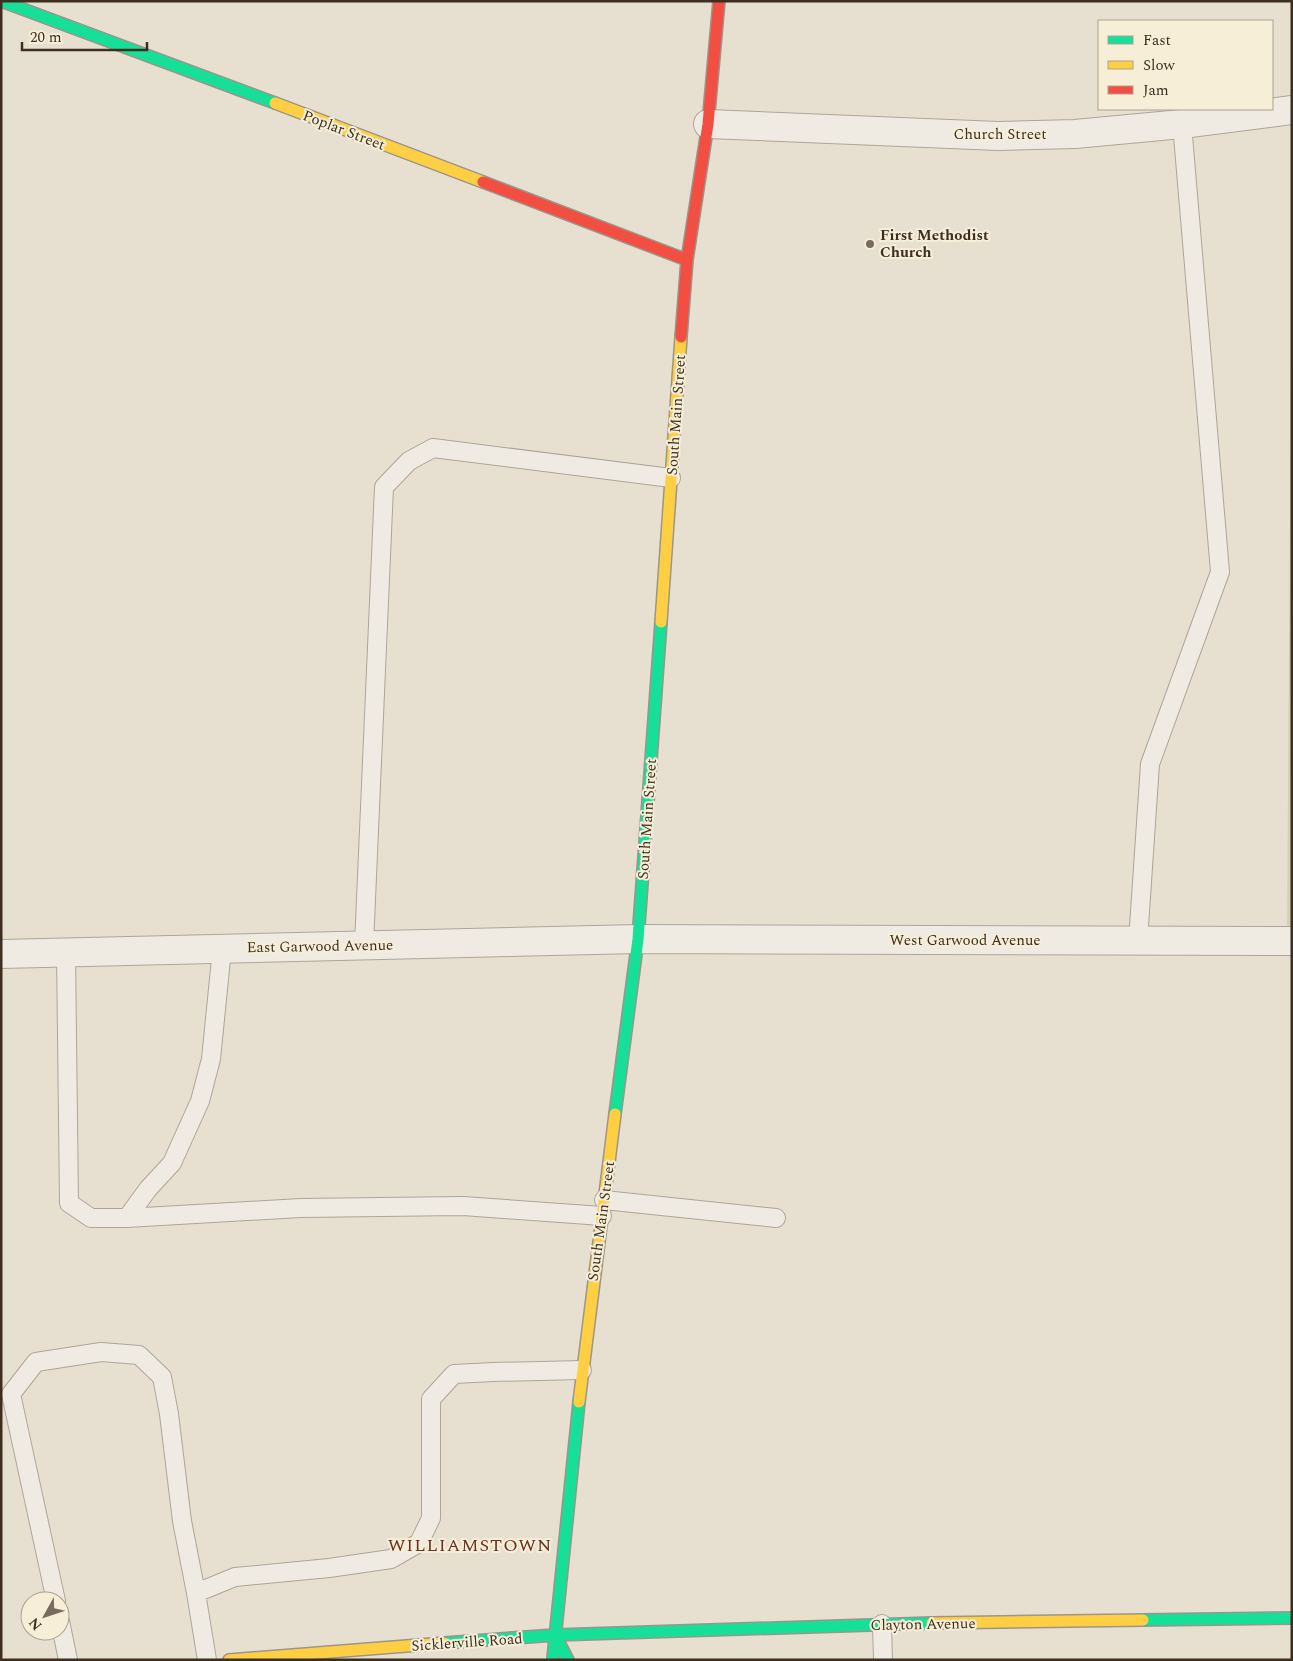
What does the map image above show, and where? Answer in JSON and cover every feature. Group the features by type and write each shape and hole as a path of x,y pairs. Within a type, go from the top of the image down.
{"main road":[{"name":"Poplar Street","path":"1,1 183,68 687,260"},
{"name":"South Main Street","path":"553,1660 582,1370 638,939 687,260 708,124 719,1"},
{"name":"Clayton Avenue","path":"555,1635 882,1624 1292,1618"},
{"name":"Sicklerville Road","path":"229,1660 555,1635"},
{"path":"555,1635 568,1660"}],"street":[{"name":"Church Street","path":"708,124 998,136 1075,134 1182,124 1292,110"},
{"name":"West Garwood Avenue","path":"638,939 1292,941"},
{"name":"East Garwood Avenue","path":"1,954 638,939"}],"lane":[{"path":"1138,940 1150,764 1220,572 1182,124"},
{"path":"364,945 384,487 409,461 433,448 671,478"},
{"path":"127,1218 148,1188 172,1163 200,1101 211,1059 222,949"},
{"path":"66,952 69,1203 91,1218 127,1218 300,1208 463,1206 603,1208 776,1218"},
{"path":"54,1591 11,1394 36,1362 102,1352 139,1355 162,1377 169,1414 182,1521 207,1660"},
{"path":"196,1593 235,1577 329,1568 391,1559 419,1543 431,1518 431,1399 454,1374 582,1370"},
{"path":"882,1624 883,1660"},
{"path":"64,1641 68,1660"}],"green space":[{"path":"1292,217 1292,932 1287,932"}],"traffic: fast":[{"path":"1,1 275,103"},
{"path":"615,1114 638,939 661,622"},
{"path":"553,1658 579,1402"},
{"path":"1143,1620 1292,1618"},
{"path":"555,1635 932,1623"},
{"path":"444,1643 555,1635 568,1660"}],"traffic: slow":[{"path":"275,103 483,182"},
{"path":"661,622 681,337"},
{"path":"579,1402 615,1114"},
{"path":"932,1623 1143,1620"},
{"path":"229,1660 444,1643"}],"traffic: jam":[{"path":"681,337 687,260 708,124 719,1"},
{"path":"483,182 687,260"}],"place":[{"name":"First Methodist Church","path":"870,244"}],"district":[{"name":"WILLIAMSTOWN","path":"470,1545"}]}
